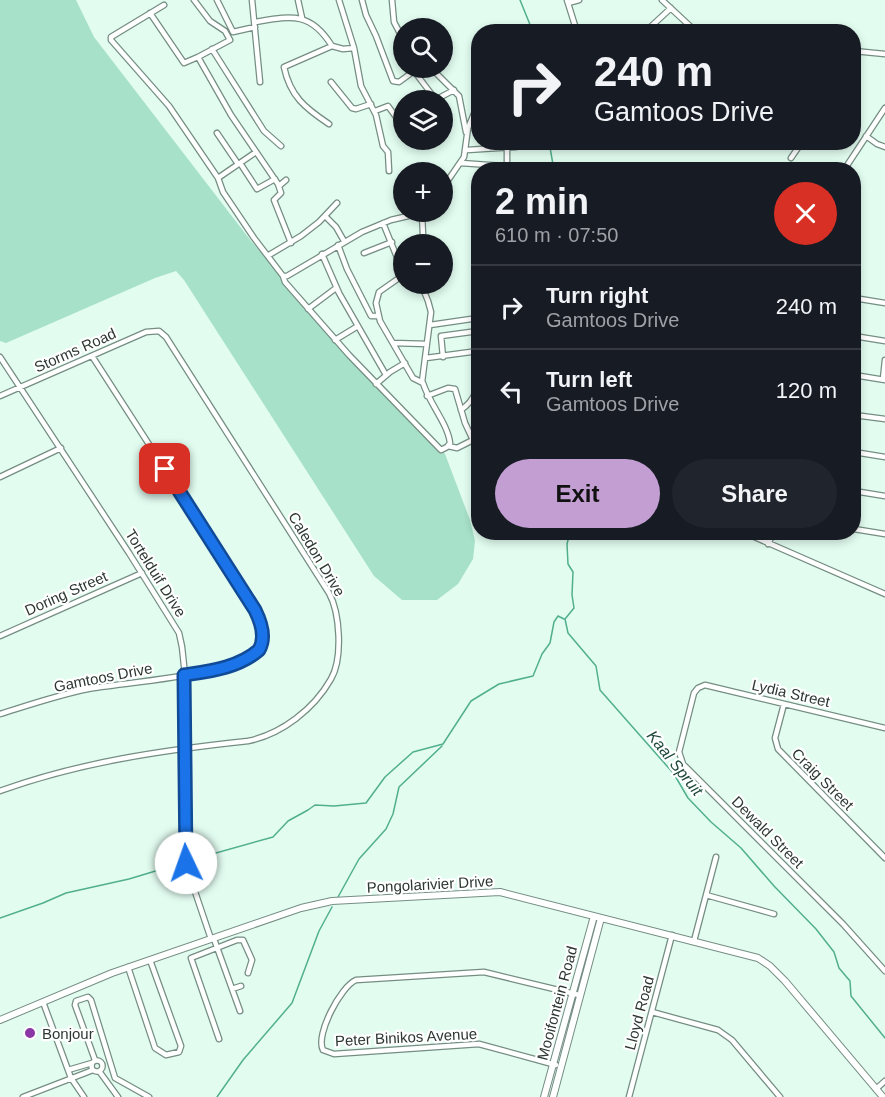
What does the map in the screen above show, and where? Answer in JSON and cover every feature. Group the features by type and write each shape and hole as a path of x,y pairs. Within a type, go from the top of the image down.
{"street":[{"path":"150,13 184,63 187,63 230,40 225,31 210,21 194,0"},
{"path":"217,0 233,32 286,17 302,18 317,27 332,46 343,49 354,48"},
{"path":"252,0 260,82"},
{"path":"298,0 302,18"},
{"path":"339,0 354,48 359,80 375,111 383,146 388,152 389,171"},
{"path":"362,0 393,81 399,82 414,71 428,90"},
{"path":"392,0 394,18"},
{"path":"575,24 568,2 579,0"},
{"path":"662,0 688,24"},
{"path":"164,5 111,37 111,40 169,106 285,282 335,340 439,449 448,446 457,448 471,441"},
{"path":"654,24 671,8"},
{"path":"329,124 305,107 297,98 284,67 332,46"},
{"path":"212,49 264,131 281,146"},
{"path":"861,51 885,54"},
{"path":"198,57 231,115 279,186 281,193 274,201 291,243"},
{"path":"441,78 454,90 460,100 467,134 466,150 461,163 453,174"},
{"path":"332,82 352,108 356,109 370,104"},
{"path":"375,111 388,106 393,110"},
{"path":"861,144 885,108"},
{"path":"467,134 471,123"},
{"path":"218,133 257,189 275,179"},
{"path":"866,136 885,147"},
{"path":"466,150 471,149"},
{"path":"791,158 797,150"},
{"path":"218,178 256,152"},
{"path":"461,163 471,164"},
{"path":"279,186 286,180"},
{"path":"269,255 316,225 337,202"},
{"path":"325,216 336,227 344,242"},
{"path":"283,276 287,276 338,245 383,223 393,221"},
{"path":"383,223 392,242 396,258 404,272 379,292 376,303 378,316 414,379 422,382"},
{"path":"364,253 392,242"},
{"path":"338,245 347,269 371,316 378,316"},
{"path":"322,254 336,288 386,375"},
{"path":"308,309 336,288"},
{"path":"425,294 430,305 430,325 422,382 427,396 447,431 450,442 448,446"},
{"path":"861,299 885,303"},
{"path":"430,325 471,319"},
{"path":"335,340 358,326"},
{"name":"Storms Road","path":"0,396 151,330 159,331"},
{"name":"Caledon Drive","path":"0,791 85,765 259,739 275,733 294,720 332,678 338,654 338,628 335,608 329,592 166,337 159,331"},
{"path":"443,357 441,336 471,332"},
{"path":"861,337 885,341"},
{"path":"393,343 427,344"},
{"path":"426,358 471,352"},
{"name":"Gamtoos Drive","path":"0,714 88,689 225,668 254,654 259,650 262,642 259,617 92,356"},
{"name":"Tortelduif Drive","path":"0,357 179,633 184,675 186,863 240,1011"},
{"path":"861,376 884,379 885,360"},
{"path":"376,384 405,363"},
{"path":"427,396 454,387 471,435"},
{"path":"461,410 471,401"},
{"path":"861,416 885,419"},
{"path":"0,477 61,448"},
{"path":"861,453 885,457"},
{"path":"861,492 885,496"},
{"path":"861,530 885,534"},
{"path":"760,540 885,594"},
{"path":"768,544 770,540"},
{"name":"Doring Street","path":"0,636 142,573"},
{"name":"Lydia Street","path":"694,693 701,686 709,686 885,728"},
{"name":"Dewald Street","path":"694,693 679,752 683,764 843,924 885,971"},
{"name":"Craig Street","path":"784,704 775,738 778,749 885,858"},
{"path":"694,941 716,857"},
{"name":"Pongolarivier Drive","path":"0,1020 89,981 318,903 436,894 500,892 752,956 770,966 883,1097"},
{"path":"706,895 774,914"},
{"name":"Mooifontein Road","path":"544,1097 572,994 597,917"},
{"name":"Mooifontein Road","path":"553,1097 597,917"},
{"name":"Lloyd Road","path":"630,1097 672,935"},
{"path":"219,1040 191,958 237,940 244,941 252,960 248,974"},
{"path":"128,968 155,1048 166,1054 179,1053 181,1046 150,960"},
{"name":"Peter Binikos Avenue","path":"562,1067 479,1044 329,1053 321,1047 321,1041 330,1014 346,987 356,980 483,972 572,994"},
{"path":"232,989 241,986"},
{"path":"572,994 579,995"},
{"path":"118,1097 96,1071 75,1005 76,1001 88,997 92,1000 108,1061 117,1080 149,1097"},
{"path":"43,1002 70,1078 84,1097"},
{"path":"652,1012 723,1032 780,1097"},
{"path":"22,1097 70,1078 96,1071 108,1061"},
{"path":"68,1070 93,1062 102,1064"},
{"path":"876,1089 885,1081"}],"green space":[{"path":"0,0 76,0 94,37 251,241 323,323 445,454 470,520 471,540 475,541 473,559 458,584 437,600 402,600 374,576 184,280 176,271 6,343 0,341"}],"waterway":[{"name":"Kaal Spruit","path":"520,0 530,24"},
{"name":"Kaal Spruit","path":"550,150 553,162"},
{"name":"Kaal Spruit","path":"565,619 574,608 573,572 568,564 568,540"},
{"path":"191,860 273,837 288,821 315,805 366,803 385,777 413,752 443,744 471,701 499,684 533,676 542,654 550,643 554,622 558,616 564,619"},
{"name":"Kaal Spruit","path":"565,619 568,633 596,666 600,690 674,774 688,798 741,848 816,929 834,952 839,968 850,981 851,996 885,1038"},
{"path":"338,897 359,859 386,829 393,814 399,787 442,746"},
{"path":"0,918 66,893 129,879 182,863"},
{"path":"217,1097 243,1060 292,1003 319,931 332,907"}],"place":[{"name":"Bonjour","path":"30,1033"}],"route":[{"path":"165,469 255,610 259,617 262,636 259,650 246,658 225,668 184,675 186,863"}]}
